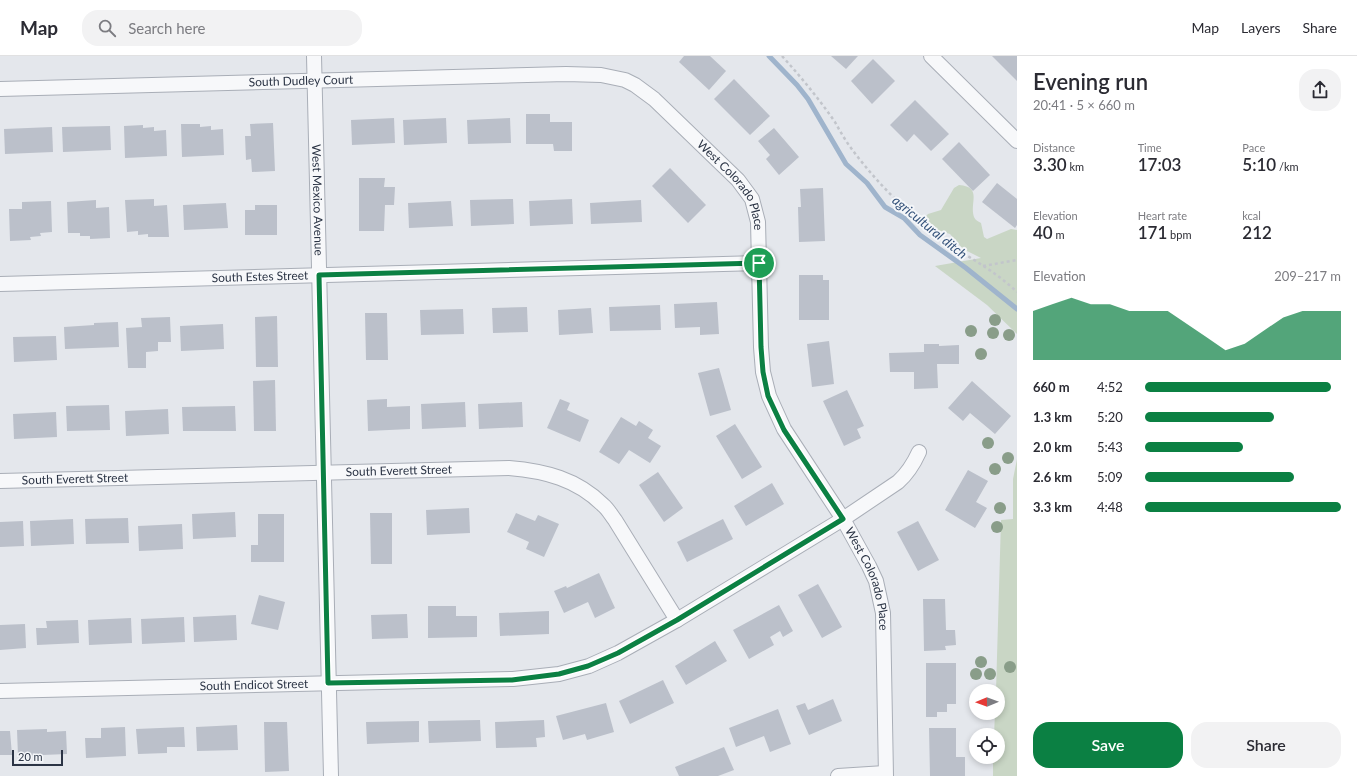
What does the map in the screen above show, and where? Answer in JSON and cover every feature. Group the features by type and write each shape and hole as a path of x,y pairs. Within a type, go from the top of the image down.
{"street":[{"name":"West Mexico Avenue","path":"314,56 331,776"},
{"path":"933,57 1017,141"},
{"name":"South Dudley Court","path":"0,89 558,74 601,75"},
{"name":"West Colorado Place","path":"601,75 625,80 645,92 746,190 752,199 757,216 759,237 761,347 763,372 768,396 784,430 843,519 870,566 880,596 883,613 886,774"},
{"name":"South Estes Street","path":"0,284 759,263"},
{"name":"South Endicot Street","path":"0,691 512,680 559,674 588,666 618,653 677,620 843,519 904,477 919,452"},
{"name":"South Everett Street","path":"0,481 509,468 548,474 566,480 587,492 604,505 615,520 677,620"},
{"path":"838,776 886,774"}],"path":[{"path":"782,56 816,96 851,147 894,198 934,234 983,266 1017,292"},
{"path":"983,266 1017,260"}],"green space":[{"path":"959,185 966,186 973,192 974,217 981,223 984,237 987,239 1011,229 1017,230 1017,334 987,305 935,266 981,258 963,249 950,234 937,230 927,223 924,218 928,214 941,210 954,188"},
{"path":"1017,459 1017,776 993,776 993,764 1005,764 1005,728 994,728 995,720 1005,720 1005,684 996,684 1001,520 1013,519 1013,479"}],"building":[{"path":"684,56 710,56 726,71 709,90 679,62"},
{"path":"831,56 858,56 846,69"},
{"path":"992,56 1017,56 1017,81"},
{"path":"873,59 895,81 872,104 851,81"},
{"path":"734,79 770,116 750,135 714,99"},
{"path":"915,100 949,134 931,151 914,134 907,142 890,125"},
{"path":"526,114 550,114 550,122 572,122 572,151 554,151 553,144 526,144"},
{"path":"394,118 395,143 352,145 351,120"},
{"path":"446,118 447,143 404,145 403,120"},
{"path":"510,118 511,143 468,144 467,120"},
{"path":"273,123 275,171 252,172 251,159 246,160 245,136 251,136 250,124"},
{"path":"181,124 200,124 200,127 211,126 211,130 223,129 224,155 182,157"},
{"path":"143,125 143,128 154,127 154,131 166,130 167,156 125,158 124,126"},
{"path":"110,126 111,150 63,152 62,127"},
{"path":"52,127 53,152 5,154 4,129"},
{"path":"774,128 799,157 779,175 766,159 770,155 758,141"},
{"path":"959,142 990,175 973,191 942,159"},
{"path":"670,168 706,205 688,223 652,186"},
{"path":"359,178 385,178 384,187 395,187 394,205 385,205 384,231 359,231"},
{"path":"997,183 1017,199 1017,225 1015,228 982,202"},
{"path":"823,188 825,241 799,242 798,207 801,207 800,189"},
{"path":"154,199 154,206 167,205 169,237 148,237 148,234 138,235 138,231 127,232 125,200"},
{"path":"513,199 514,224 471,226 470,200"},
{"path":"572,199 573,224 530,226 529,201"},
{"path":"96,200 96,208 109,207 110,238 90,239 90,236 80,236 80,233 68,233 67,202"},
{"path":"641,200 642,222 591,224 590,203"},
{"path":"51,201 52,232 40,233 41,236 30,237 31,240 10,241 9,209 22,209 22,202"},
{"path":"451,201 453,226 409,228 408,203"},
{"path":"226,203 228,228 184,230 183,205"},
{"path":"255,205 277,205 277,235 245,235 245,210 255,210"},
{"path":"799,275 823,275 823,280 829,280 829,320 799,320"},
{"path":"717,302 719,334 700,335 700,327 675,328 674,304"},
{"path":"660,305 661,330 610,331 609,307"},
{"path":"527,307 528,332 493,333 492,308"},
{"path":"591,308 593,333 559,335 558,310"},
{"path":"463,309 464,334 421,335 420,310"},
{"path":"365,313 387,313 388,360 366,360"},
{"path":"277,316 278,367 256,367 255,317"},
{"path":"170,317 171,342 158,342 158,351 146,352 146,368 128,368 126,328 142,327 141,318"},
{"path":"118,322 119,347 65,349 64,327 94,325 94,323"},
{"path":"223,324 224,349 181,351 180,326"},
{"path":"56,336 57,360 14,362 13,337"},
{"path":"829,341 834,384 812,387 807,344"},
{"path":"924,344 939,344 939,346 959,345 959,364 937,364 938,388 914,389 914,372 890,372 889,353 924,352"},
{"path":"719,368 731,410 710,416 698,373"},
{"path":"275,380 276,431 254,431 253,381"},
{"path":"972,381 1011,416 995,434 970,413 963,421 948,408"},
{"path":"847,390 864,426 857,429 861,438 844,446 823,401"},
{"path":"387,399 387,407 410,406 410,429 368,431 367,400"},
{"path":"560,399 570,403 567,410 589,420 580,442 547,428"},
{"path":"465,402 466,427 422,429 421,404"},
{"path":"522,402 523,427 479,429 478,404"},
{"path":"109,405 110,430 67,431 66,406"},
{"path":"235,406 236,431 183,431 182,407"},
{"path":"168,409 169,434 126,436 125,411"},
{"path":"56,412 57,437 14,439 13,414"},
{"path":"621,417 636,426 639,421 653,430 648,438 661,446 650,463 629,450 619,464 599,452"},
{"path":"735,424 762,467 742,479 716,436"},
{"path":"968,470 988,481 976,502 987,508 975,528 945,510"},
{"path":"658,472 683,508 664,522 639,485"},
{"path":"772,483 784,504 746,526 734,506"},
{"path":"469,508 470,533 427,535 426,510"},
{"path":"235,512 236,537 193,539 192,514"},
{"path":"370,513 392,513 392,564 371,564"},
{"path":"516,513 535,521 538,515 559,524 544,557 526,549 529,542 507,532"},
{"path":"258,514 284,514 284,562 251,562 251,545 258,545"},
{"path":"128,518 129,543 86,544 85,519"},
{"path":"73,519 74,544 31,546 30,521"},
{"path":"723,519 733,539 687,562 677,542"},
{"path":"23,521 24,546 0,547 0,522"},
{"path":"918,521 939,560 918,571 897,532"},
{"path":"182,524 183,549 139,551 138,526"},
{"path":"599,573 615,608 595,618 588,602 564,613 554,591 566,586 567,588"},
{"path":"818,584 842,627 822,638 798,595"},
{"path":"259,595 285,602 278,630 251,624"},
{"path":"923,599 945,599 946,630 955,630 956,645 945,646 946,650 924,651"},
{"path":"779,605 793,631 783,637 780,631 770,637 774,645 749,659 733,630"},
{"path":"428,606 456,606 456,616 477,616 477,637 428,638"},
{"path":"549,611 549,634 500,636 499,613"},
{"path":"407,614 408,638 372,639 371,615"},
{"path":"236,615 237,640 194,642 193,617"},
{"path":"184,617 185,642 142,644 141,619"},
{"path":"131,618 132,643 89,645 88,620"},
{"path":"78,620 79,643 37,645 36,628 47,628 46,621"},
{"path":"25,624 26,648 0,650 0,625"},
{"path":"715,641 727,661 686,685 675,666"},
{"path":"926,663 956,663 956,704 947,704 947,712 937,712 937,717 926,717"},
{"path":"663,680 674,703 630,724 619,701"},
{"path":"833,699 842,721 809,735 796,706 805,703 808,710"},
{"path":"606,703 614,732 587,740 585,734 563,740 556,716"},
{"path":"778,709 791,744 770,752 764,736 736,747 729,728"},
{"path":"480,720 481,741 429,743 428,721"},
{"path":"544,720 545,737 536,738 537,747 496,748 495,722"},
{"path":"419,721 419,742 367,744 366,722"},
{"path":"264,722 287,722 289,771 265,772"},
{"path":"237,725 238,750 197,751 196,727"},
{"path":"125,727 126,756 86,758 85,738 101,738 101,728"},
{"path":"184,727 185,747 167,747 167,753 138,754 136,729"},
{"path":"929,728 956,728 956,757 965,757 965,776 930,776"},
{"path":"47,729 47,732 66,731 67,754 18,756 17,730"},
{"path":"0,731 10,731 12,755 0,755"},
{"path":"724,747 734,770 718,776 679,776 675,767"}],"waterway":[{"name":"agricultural ditch","path":"769,56 797,85 808,99 846,164 867,183 885,207 904,218 920,235 966,268 1017,309"}],"route":[{"path":"759,263 761,347 763,372 768,396 784,430 843,519 677,620 618,653 588,666 559,674 512,680 328,683 319,275 759,263"}]}
